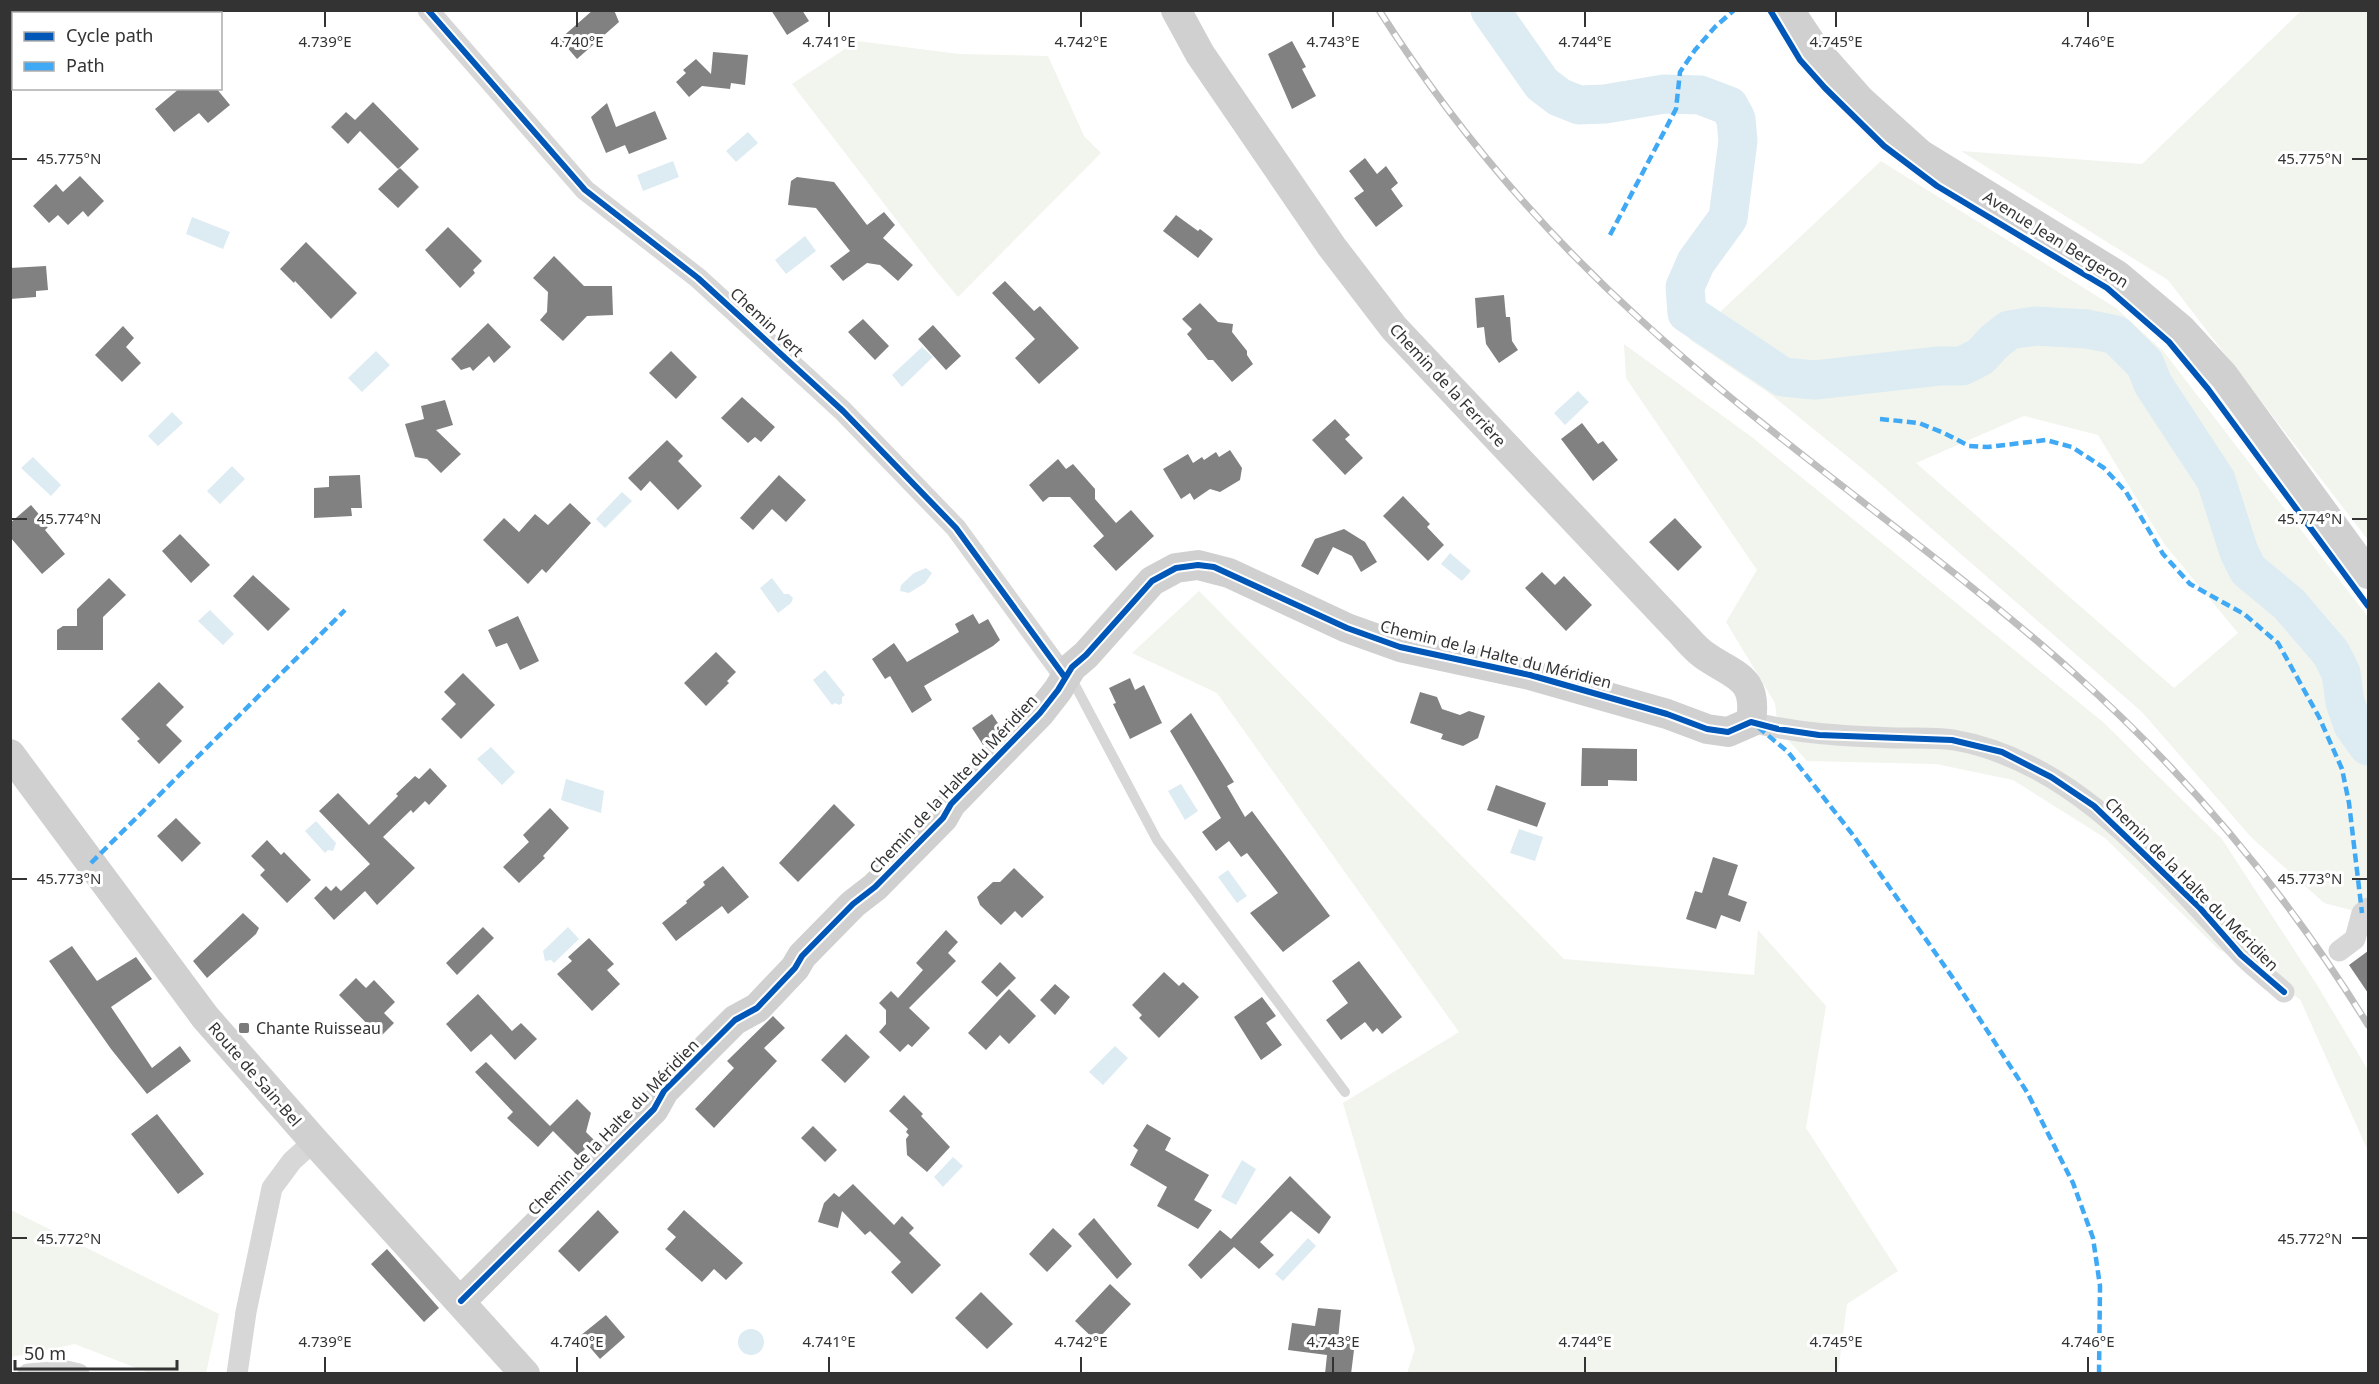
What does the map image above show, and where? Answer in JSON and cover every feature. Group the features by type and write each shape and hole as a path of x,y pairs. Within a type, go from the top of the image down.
{"street":[{"name":"Chemin Vert","path":"429,10 585,190 698,278 843,411 956,528 1064,676"},
{"name":"Chemin de la Ferrière","path":"1176,10 1213,73 1332,247 1394,328 1677,628 1704,655 1730,669 1747,685 1753,696 1750,722"},
{"name":"Avenue Jean Bergeron","path":"1789,10 1815,49 1860,100 1920,154 2116,275 2181,329 2224,376 2368,574"},
{"name":"Chemin de la Halte du Méridien","path":"461,1301 654,1109 664,1091 735,1020 756,1008 795,968 802,956 853,904 875,887 943,818 951,804 1040,713 1058,690 1064,676 1152,581 1176,568 1197,565 1230,573 1347,628 1400,647 1530,675 1667,714 1707,729 1728,732 1750,722 1819,735 1952,740 2002,752 2051,777 2094,806 2199,907 2241,955 2284,992"},
{"name":"Route de Sain-Bel","path":"10,754 206,1017 314,1141 525,1374"},
{"path":"2339,951 2355,939 2362,914 2368,908"},
{"path":"237,1374 246,1312 272,1188 292,1161 314,1141"},
{"path":"28,1374 66,1371 79,1374"}],"lane":[{"path":"1064,676 1076,687 1157,840 1345,1092"}],"shaded area":[{"path":"2301,11 2368,11 2368,540 2168,280 1961,151 2142,164"},
{"path":"857,41 959,54 1048,56 1084,136 1101,153 958,297 792,84"},
{"path":"748,132 758,143 736,162 726,151"},
{"path":"673,161 679,177 643,191 637,175"},
{"path":"1881,161 2116,308 2164,352 2368,617 2368,910 2362,913 2324,903 2251,837 2142,712 1869,474 1769,393 1689,339","holes":["2024,416 2098,435 2165,545 2238,633 2174,688 1916,463"]},
{"path":"192,217 230,232 223,249 186,234"},
{"path":"805,236 816,251 786,274 775,260"},
{"path":"1624,344 1753,438 2103,722 2222,839 2317,985 2368,1070 2368,1151 2300,999 2217,948 2105,838 2013,780 1936,764 1807,761 1778,729 1775,703 1726,622 1757,570 1626,378"},
{"path":"922,347 933,357 902,387 892,375"},
{"path":"376,351 390,365 362,392 348,378"},
{"path":"1578,391 1589,402 1565,425 1554,413"},
{"path":"172,412 183,423 158,446 148,436"},
{"path":"33,457 61,485 51,496 21,468"},
{"path":"232,466 245,479 220,504 207,491"},
{"path":"622,492 632,501 605,528 596,519"},
{"path":"1450,553 1471,571 1462,581 1441,564"},
{"path":"926,568 932,573 925,583 909,593 900,591 901,585 914,573"},
{"path":"772,578 784,594 789,594 793,598 791,603 778,613 760,588"},
{"path":"1199,591 1564,959 1754,975 1758,930 1826,1006 1806,1128 1898,1271 1847,1304 1838,1373 1407,1373 1415,1349 1343,1103 1459,1032 1217,693 1132,653"},
{"path":"210,610 234,634 223,645 198,621"},
{"path":"825,670 845,695 839,705 835,703 832,705 813,680"},
{"path":"491,747 515,772 502,785 477,759"},
{"path":"566,779 604,791 601,813 561,800"},
{"path":"1181,784 1198,811 1185,820 1168,791"},
{"path":"316,821 336,843 333,851 328,850 325,853 305,831"},
{"path":"1519,829 1543,837 1535,861 1510,853"},
{"path":"1228,870 1247,896 1237,903 1218,877"},
{"path":"568,927 579,939 554,963 551,960 545,961 543,951"},
{"path":"1115,1046 1128,1058 1103,1085 1089,1072"},
{"path":"953,1157 963,1166 943,1187 934,1177"},
{"path":"1242,1160 1256,1169 1236,1205 1221,1197"},
{"path":"11,1210 219,1314 206,1373 149,1373 75,1344 11,1357"},
{"path":"1308,1238 1316,1246 1283,1281 1275,1274"},
{"path":"751,1329 760,1333 764,1342 760,1351 751,1355 742,1351 738,1342 742,1333"}],"building":[{"path":"593,10 614,10 619,22 577,59 560,39"},
{"path":"771,10 802,10 809,21 787,35"},
{"path":"1292,41 1306,67 1302,69 1316,96 1292,109 1268,54"},
{"path":"713,52 748,55 745,85 731,83 730,89 702,86 689,97 676,82 686,73 683,70 696,59 711,74"},
{"path":"178,90 218,90 230,105 208,123 199,113 174,132 155,109"},
{"path":"373,102 419,149 398,169 360,131 348,144 331,127 346,112 355,120"},
{"path":"607,103 616,127 655,111 667,139 629,154 625,145 606,153 591,117"},
{"path":"1365,158 1377,174 1386,166 1398,183 1391,189 1403,206 1376,227 1354,198 1364,191 1349,171"},
{"path":"400,168 419,187 398,208 378,189"},
{"path":"80,176 104,201 88,217 83,211 68,225 58,215 49,223 33,206 56,184 63,192"},
{"path":"797,177 834,182 867,225 884,212 895,225 883,238 913,265 898,281 880,265 867,263 843,281 830,266 850,251 816,208 788,205 791,181"},
{"path":"1176,215 1213,239 1198,258 1163,231"},
{"path":"448,227 482,261 473,270 475,273 460,288 425,250"},
{"path":"306,242 357,293 331,319 295,281 294,283 280,269"},
{"path":"554,256 584,286 612,286 613,315 587,316 563,341 540,320 547,312 548,292 533,278"},
{"path":"46,266 48,290 36,291 36,297 10,299 10,268"},
{"path":"1005,281 1034,311 1040,306 1079,348 1039,384 1015,358 1035,339 992,293"},
{"path":"1504,295 1506,317 1510,317 1512,341 1518,350 1499,363 1486,344 1484,327 1477,328 1475,298"},
{"path":"1200,303 1218,322 1233,324 1232,332 1247,351 1253,364 1232,382 1213,360 1208,360 1187,334 1192,329 1182,319"},
{"path":"863,319 889,346 875,360 848,332"},
{"path":"488,323 511,347 494,363 489,356 473,371 470,367 461,370 451,359"},
{"path":"933,325 961,356 946,370 918,339"},
{"path":"123,326 134,338 126,347 141,363 122,382 95,355"},
{"path":"671,351 697,377 676,399 649,373"},
{"path":"742,397 775,427 761,442 755,437 748,443 721,418"},
{"path":"445,400 453,425 436,430 461,454 441,473 427,459 415,457 405,424 424,419 421,406"},
{"path":"1335,419 1350,435 1345,439 1363,458 1345,475 1312,440"},
{"path":"1582,423 1598,444 1603,441 1618,460 1593,481 1561,439"},
{"path":"667,440 683,456 678,461 702,486 678,510 650,481 641,491 628,478"},
{"path":"1230,450 1242,468 1240,480 1220,492 1210,489 1194,500 1190,493 1181,499 1163,469 1188,454 1193,463 1202,457 1204,460 1216,452 1219,457"},
{"path":"1058,459 1066,469 1073,464 1095,489 1095,499 1116,523 1131,510 1154,536 1116,571 1093,546 1104,536 1070,497 1049,497 1043,502 1029,485"},
{"path":"360,475 362,508 351,508 352,516 314,518 314,488 329,487 329,476"},
{"path":"779,475 806,500 786,522 772,509 753,530 740,518"},
{"path":"1403,496 1430,524 1427,527 1444,545 1428,561 1383,516"},
{"path":"570,503 591,523 546,573 542,569 528,584 483,540 504,518 519,532 535,514 548,525"},
{"path":"31,505 49,526 45,530 65,554 42,574 10,537 10,523"},
{"path":"1675,518 1702,547 1678,571 1649,542"},
{"path":"1344,529 1365,542 1377,562 1361,572 1352,556 1333,547 1318,575 1301,566 1315,539"},
{"path":"180,534 210,565 191,583 162,551"},
{"path":"1542,572 1555,585 1564,576 1592,605 1566,631 1525,588"},
{"path":"253,575 290,609 268,631 233,596"},
{"path":"109,578 126,595 103,617 103,650 57,650 57,630 63,626 77,626 77,609"},
{"path":"973,614 979,624 988,619 1000,640 924,686 932,700 912,713 890,676 885,679 872,659 894,643 907,662 959,632 955,624"},
{"path":"518,616 539,661 520,670 507,643 496,647 488,630"},
{"path":"716,652 736,672 727,681 729,683 706,706 684,683"},
{"path":"463,673 495,705 461,739 441,719 456,704 444,692"},
{"path":"1130,678 1135,690 1144,685 1162,723 1130,739 1113,704 1116,703 1109,688"},
{"path":"159,682 184,707 166,725 182,741 159,764 137,741 140,739 121,719"},
{"path":"1420,692 1437,697 1442,709 1460,715 1469,711 1485,716 1478,738 1463,746 1441,739 1443,734 1410,723"},
{"path":"1191,713 1234,782 1227,786 1245,817 1252,811 1330,916 1283,952 1250,913 1278,893 1247,853 1241,857 1229,841 1216,851 1202,832 1221,818 1170,731"},
{"path":"992,714 1001,728 983,745 972,728"},
{"path":"1582,748 1637,749 1637,781 1608,780 1608,786 1581,786"},
{"path":"430,768 447,786 429,805 425,801 413,813 411,810 383,837 415,868 377,905 365,891 334,920 314,898 326,886 331,891 336,886 341,891 370,864 319,811 338,793 369,825 415,776 419,779"},
{"path":"1496,785 1546,803 1537,827 1487,810"},
{"path":"834,804 855,825 798,882 779,863"},
{"path":"550,808 569,828 543,856 545,858 519,883 503,867 529,842 523,835"},
{"path":"176,818 201,843 182,862 157,836"},
{"path":"267,840 281,855 284,852 311,880 287,903 260,875 265,870 251,856"},
{"path":"1713,857 1738,865 1728,895 1747,902 1740,922 1721,915 1716,929 1686,919 1695,891 1702,893"},
{"path":"723,866 749,897 728,914 722,906 676,941 662,923 687,903 686,901 705,885 703,882"},
{"path":"1014,868 1044,897 1022,918 1015,911 1001,925 980,905 977,897 993,882 1000,882"},
{"path":"243,913 259,928 256,934 207,978 193,961"},
{"path":"483,927 494,938 457,975 446,963"},
{"path":"946,930 958,942 948,953 956,961 909,1008 930,1028 912,1047 908,1044 900,1052 879,1032 886,1024 886,1010 879,1003 891,991 898,998 923,970 916,963"},
{"path":"589,938 614,964 607,970 620,984 592,1011 557,974 572,961 568,957"},
{"path":"72,946 97,981 136,957 152,979 111,1007 152,1068 180,1046 191,1061 147,1094 111,1049 49,961"},
{"path":"2368,951 2368,993 2349,965"},
{"path":"1359,961 1402,1017 1382,1034 1377,1028 1373,1032 1365,1022 1341,1040 1326,1020 1348,1003 1332,981"},
{"path":"1000,962 1016,978 997,997 981,982"},
{"path":"1164,972 1179,986 1183,982 1199,997 1159,1038 1139,1018 1142,1015 1132,1005"},
{"path":"356,978 366,988 374,980 395,1002 384,1013 394,1023 380,1037 339,995"},
{"path":"1055,984 1070,997 1055,1015 1040,1000"},
{"path":"1009,989 1036,1016 1009,1044 1000,1035 986,1050 968,1033"},
{"path":"478,994 512,1031 521,1023 537,1039 515,1060 491,1034 471,1052 446,1024"},
{"path":"1262,997 1276,1016 1266,1023 1282,1045 1261,1060 1234,1017"},
{"path":"773,1016 785,1028 764,1048 777,1061 714,1128 695,1109 734,1068 727,1061"},
{"path":"846,1034 870,1057 845,1083 821,1060"},
{"path":"486,1062 550,1126 577,1099 591,1113 586,1132 594,1140 578,1156 553,1131 538,1147 507,1118 513,1112 475,1072"},
{"path":"904,1095 950,1147 927,1172 907,1155 906,1139 909,1135 906,1132 908,1129 889,1111"},
{"path":"157,1114 204,1174 178,1194 131,1134"},
{"path":"1147,1124 1171,1138 1165,1150 1209,1175 1194,1200 1212,1210 1198,1229 1157,1206 1167,1187 1130,1165 1138,1150 1133,1146"},
{"path":"813,1126 837,1150 825,1162 801,1138"},
{"path":"1290,1176 1331,1217 1319,1234 1291,1211 1260,1242 1274,1255 1259,1269 1234,1247 1201,1279 1188,1265 1220,1230 1231,1239"},
{"path":"853,1184 894,1225 902,1216 914,1228 909,1233 941,1265 912,1294 891,1272 901,1262 870,1231 865,1235 842,1211 838,1228 818,1222 824,1203 834,1193 839,1197"},
{"path":"598,1210 619,1232 579,1272 558,1251"},
{"path":"684,1210 743,1263 726,1280 714,1269 702,1282 665,1249 676,1237 667,1229"},
{"path":"1094,1218 1132,1264 1117,1279 1078,1234"},
{"path":"1053,1228 1072,1246 1047,1272 1029,1254"},
{"path":"387,1249 439,1308 424,1322 371,1264"},
{"path":"1110,1284 1131,1304 1096,1341 1075,1321"},
{"path":"981,1292 1013,1324 987,1349 955,1318"},
{"path":"1318,1308 1341,1310 1338,1340 1355,1342 1351,1374 1325,1374 1327,1355 1288,1350 1292,1323 1315,1326"},
{"path":"606,1315 625,1337 600,1359 580,1336"}],"waterway":[{"path":"1490,10 1542,84 1559,97 1579,105 1605,104 1664,94 1700,95 1729,106 1736,119 1738,141 1728,218 1696,262 1685,287 1687,313 1783,377 1815,380 1939,366 1962,366 1980,357 2009,330 2035,326 2087,329 2116,335 2145,364 2153,384 2216,480 2239,552 2248,570 2289,604 2331,653 2341,673 2345,702 2353,725 2368,746"}],"railway":[{"path":"1379,10 1407,53 1468,135 1534,213 1605,286 1748,412 2022,628 2075,674 2158,754 2197,796 2270,884 2337,977 2368,1025"}],"marked path":[{"path":"1610,235 1676,109 1680,72 1715,27 1734,10"},
{"path":"1880,419 1919,423 1969,446 1988,447 2046,440 2072,447 2104,468 2126,492 2163,554 2190,584 2244,614 2278,643 2319,717 2342,769 2349,803 2362,913"},
{"path":"91,863 345,610"},
{"path":"1758,727 1788,752 1853,835 1955,981 2027,1092 2073,1183 2093,1238 2100,1286 2099,1374"}],"cycle path":[{"path":"428,10 585,190 698,278 843,411 956,528 1064,676"},
{"path":"1770,10 1800,60 1884,146 1937,186 2107,288 2169,342 2208,389 2368,606"},
{"path":"461,1301 654,1109 664,1091 735,1020 757,1008 795,968 802,956 943,818 951,804 1040,713 1072,667 1086,655 1152,581 1176,568 1198,565 1214,567 1347,628 1400,647 1530,675 1667,714 1707,729 1728,732 1751,722 1778,729 1819,735 1952,740 2002,752 2051,777 2094,806 2199,907 2241,955 2284,992"}],"place":[{"name":"Chante Ruisseau","path":"244,1028"}]}
